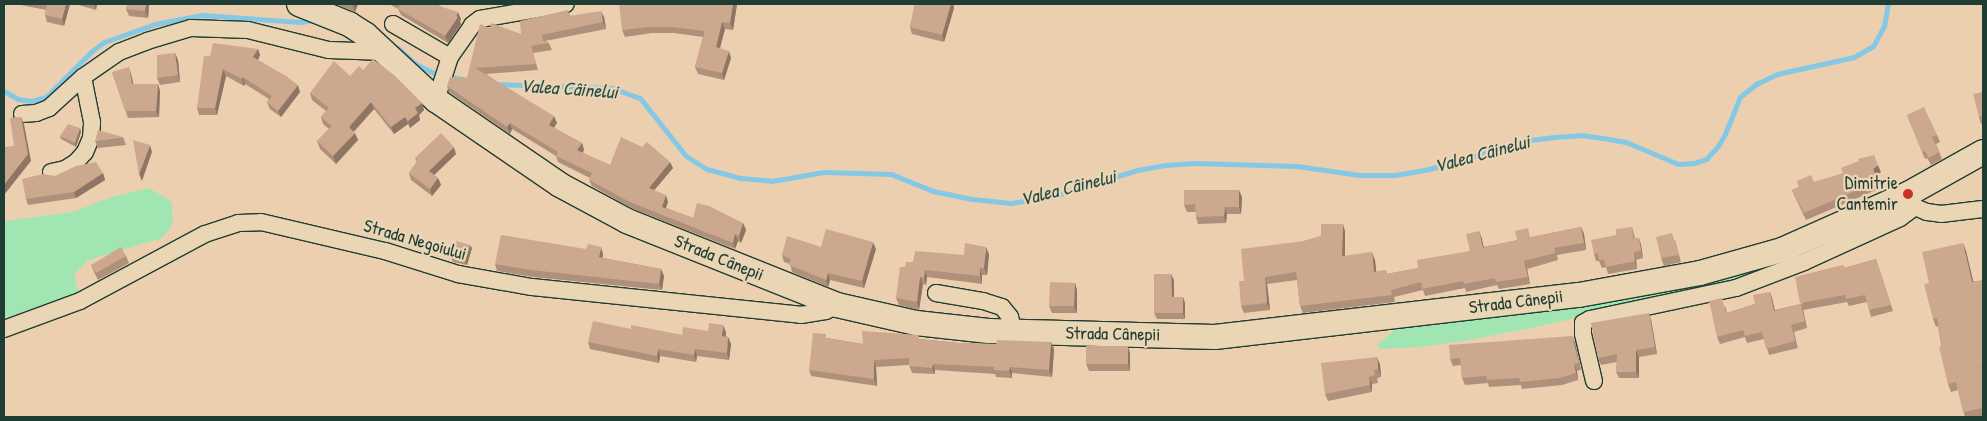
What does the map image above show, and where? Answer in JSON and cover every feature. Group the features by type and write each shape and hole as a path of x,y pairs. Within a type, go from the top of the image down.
{"street":[{"path":"436,100 450,57 472,25 480,19 566,4"},
{"name":"Strada Cânepii","path":"303,5 349,24 366,35 436,100 560,184 626,221 837,305 916,323 1014,332 1215,337 1579,294 1700,273 1782,250 1911,200 1983,152"},
{"path":"393,24 450,57"},
{"path":"22,114 36,113 49,108 83,77 120,52 147,41 191,28 248,30 329,50 384,52"},
{"path":"51,172 65,169 76,162 85,152 91,138 92,122 83,77"},
{"path":"1594,381 1583,334 1583,323 1590,319 1736,288 1804,262 1900,218 1911,200 1927,212 1941,214 1983,209"},
{"name":"Strada Negoiului","path":"4,329 80,301 205,234 238,223 261,222 385,251 458,274 532,287 801,315 826,311 837,305"},
{"path":"936,293 983,301 1002,307 1010,317 1014,332"}],"green space":[{"path":"149,188 172,202 173,224 162,238 88,260 74,275 79,294 4,318 4,221 73,212 112,197"},
{"path":"1853,228 1748,278 1541,326 1468,340 1421,347 1380,349 1377,344 1401,326"}],"building":[{"path":"47,4 66,4 62,19 45,15"},
{"path":"127,4 146,4 145,11 126,9"},
{"path":"398,4 433,4 458,12 456,16 458,17 445,36 398,9 400,5"},
{"path":"619,4 733,4 730,23 722,22 716,47 729,51 722,73 695,67 705,31 672,27 622,30"},
{"path":"915,4 951,4 942,35 910,27"},
{"path":"568,10 569,16 601,11 603,22 542,35 543,41 549,43 531,46 536,64 475,68 554,116 549,125 582,143 577,150 610,165 621,137 642,147 647,142 670,162 649,188 666,195 662,207 693,218 697,203 709,206 743,223 739,236 735,234 733,243 630,202 589,180 592,173 556,156 558,152 510,123 507,127 447,86 450,77 467,78 480,24 490,28 491,23 521,34 520,21"},
{"path":"213,43 258,49 253,57 298,85 278,111 267,102 272,96 243,77 242,79 223,69 215,108 197,108 204,56 210,56"},
{"path":"175,53 178,75 157,78 157,55"},
{"path":"373,59 394,75 422,103 415,108 418,113 408,121 405,117 391,127 371,102 349,127 355,133 333,156 317,141 332,126 321,117 329,108 310,93 334,61 350,76 359,66 363,70"},
{"path":"129,67 132,84 158,84 156,111 125,111 112,72"},
{"path":"1983,92 1983,116 1979,117 1973,94"},
{"path":"1924,107 1937,135 1932,137 1939,152 1929,158 1925,151 1922,152 1907,115"},
{"path":"21,117 28,154 4,185 4,147 14,146 10,118"},
{"path":"68,124 80,128 75,143 60,136"},
{"path":"98,130 123,137 95,141"},
{"path":"441,133 454,147 429,171 438,178 430,189 409,173 418,160 415,158"},
{"path":"133,140 150,145 139,174"},
{"path":"1874,155 1878,165 1873,169 1878,181 1804,213 1792,190 1799,187 1797,181 1811,175 1814,182 1843,173 1841,168 1859,161 1858,159"},
{"path":"96,162 103,173 74,192 26,199 22,179 43,174 55,176 76,166"},
{"path":"1184,190 1239,190 1239,207 1225,207 1224,216 1196,217 1195,204 1184,205"},
{"path":"1321,224 1343,224 1342,256 1372,252 1374,272 1386,270 1386,274 1418,268 1417,260 1470,251 1466,234 1479,231 1483,248 1517,240 1515,231 1528,228 1530,237 1581,227 1584,243 1554,248 1555,253 1524,261 1528,277 1496,282 1495,278 1464,284 1463,281 1422,289 1421,282 1391,290 1392,295 1300,306 1296,272 1265,277 1267,303 1241,306 1239,281 1244,281 1241,249 1304,241 1321,236"},
{"path":"1632,227 1633,238 1639,238 1641,251 1634,252 1635,261 1606,267 1604,260 1599,260 1598,253 1594,254 1591,240 1616,235 1616,229"},
{"path":"826,229 873,242 862,281 828,273 826,280 789,265 791,259 782,255 787,236 821,247"},
{"path":"1672,233 1679,255 1661,258 1656,237"},
{"path":"501,235 586,249 588,244 601,247 599,257 661,269 659,284 531,270 495,264"},
{"path":"456,241 470,245 465,262 451,258"},
{"path":"965,243 986,247 984,268 980,268 980,276 925,270 924,278 920,277 917,302 896,298 900,267 905,267 906,262 913,262 915,251 964,255"},
{"path":"1963,243 1972,282 1982,280 1983,284 1983,366 1981,366 1983,375 1983,408 1963,412 1956,382 1948,384 1939,347 1942,346 1937,318 1933,319 1924,284 1929,283 1922,252"},
{"path":"121,247 126,256 96,273 91,265"},
{"path":"1876,259 1891,305 1869,310 1865,295 1846,299 1845,295 1800,303 1795,277 1843,265 1844,268"},
{"path":"1154,274 1171,274 1172,297 1183,297 1183,313 1154,313"},
{"path":"1050,282 1075,283 1074,306 1049,306"},
{"path":"1770,292 1774,311 1801,304 1805,321 1791,325 1795,341 1766,349 1762,332 1745,336 1743,330 1717,337 1709,301 1722,298 1726,314 1755,304 1753,295"},
{"path":"1649,313 1655,347 1636,350 1636,372 1616,372 1617,354 1598,358 1591,323"},
{"path":"593,321 631,329 631,325 682,335 683,327 708,331 709,323 723,325 722,336 728,337 727,353 695,349 694,355 658,349 657,356 588,342"},
{"path":"862,331 919,335 919,339 959,343 996,344 997,340 1051,342 1049,370 1010,367 1009,371 994,370 994,367 933,364 932,368 909,366 909,358 874,360 874,379 809,370 813,333 826,334 826,338 863,344"},
{"path":"1572,336 1579,363 1574,364 1576,373 1560,378 1520,382 1519,378 1487,380 1486,376 1462,378 1460,358 1450,359 1449,345"},
{"path":"1086,346 1128,346 1128,364 1086,364"},
{"path":"1377,357 1378,369 1374,370 1375,375 1369,377 1370,385 1325,394 1321,363"}],"waterway":[{"name":"Valea Câinelui","path":"496,84 612,88 640,98 686,156 707,169 740,178 772,181 824,172 891,174 933,191 972,199 1011,203 1051,197 1137,170 1165,165 1195,163 1297,166 1359,175 1395,175 1429,169 1530,140 1581,135 1626,142 1678,164 1694,163 1706,159 1718,146 1740,97 1756,84 1777,74 1854,57 1873,46 1884,26 1888,4"},
{"name":"Valea Câinelui","path":"4,91 18,99 31,101 46,97 92,51 104,42 155,24 202,15 300,22 315,20"},
{"name":"Valea Câinelui","path":"398,48 416,64 434,73 463,79"}],"place":[{"name":"Dimitrie Cantemir","path":"1908,194"}]}
